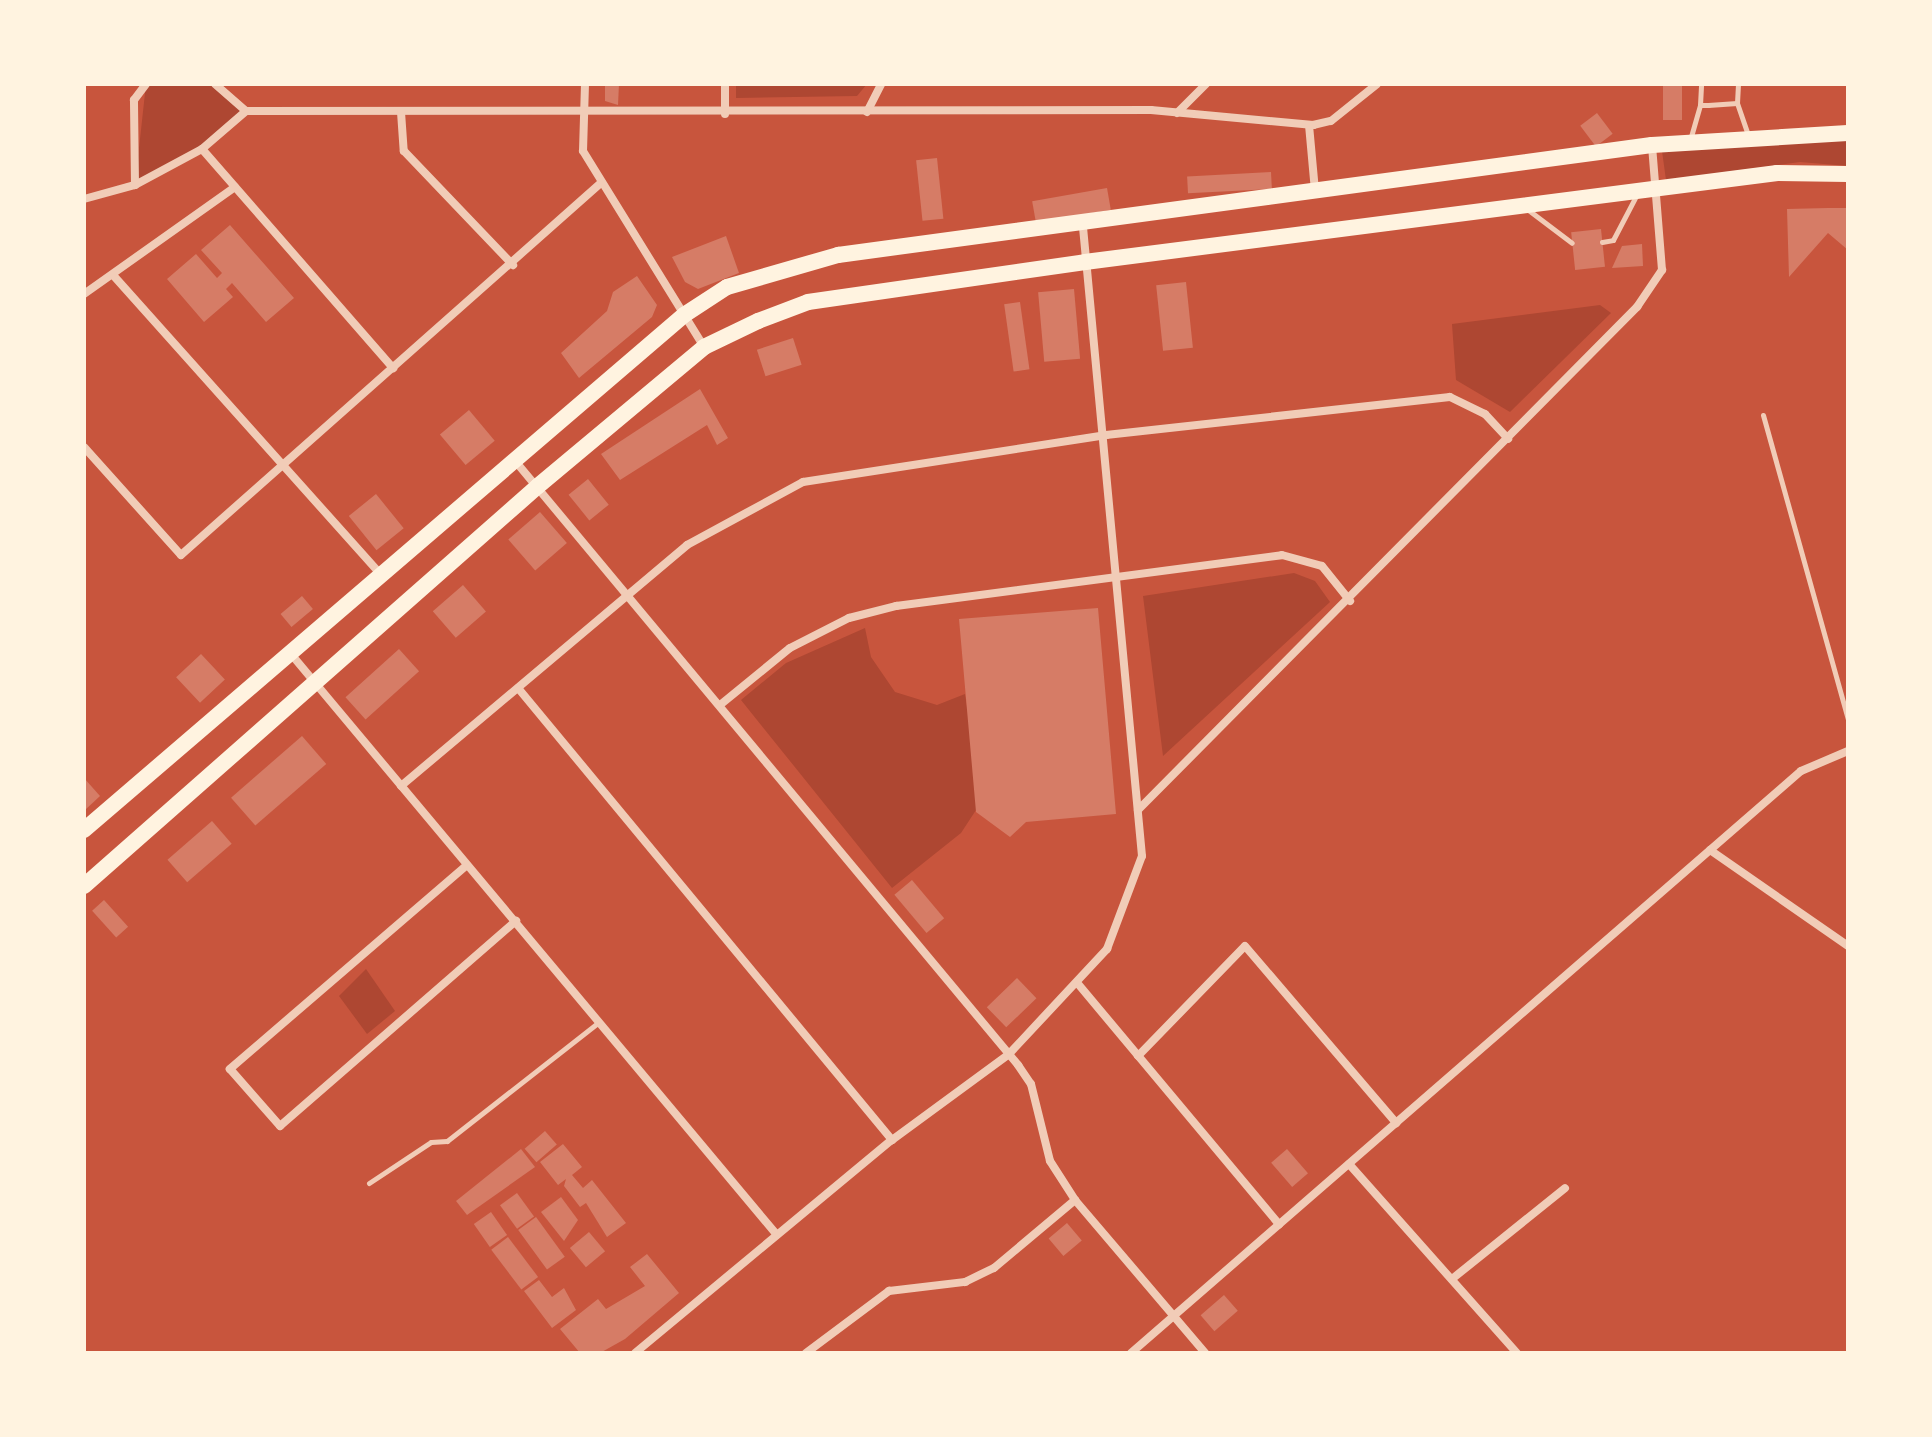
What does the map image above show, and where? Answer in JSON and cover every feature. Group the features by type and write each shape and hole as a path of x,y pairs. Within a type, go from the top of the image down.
{"main road":[{"path":"84,830 684,315 727,287 838,255 1083,227 1652,145 1748,135 1848,133"},
{"path":"84,886 538,486 704,347 808,302 1085,262 1777,173 1848,174"}],"street":[{"path":"135,185 134,100 146,84"},
{"path":"215,84 246,111 1177,113 1309,125 1331,121 1377,84"},
{"path":"585,84 583,151 704,347"},
{"path":"725,84 725,114"},
{"path":"867,112 881,84"},
{"path":"1177,113 1206,84"},
{"path":"84,199 135,185 202,149 246,111"},
{"path":"401,112 404,151 513,265"},
{"path":"1309,125 1315,195"},
{"path":"1138,810 1350,601 1637,307 1662,270 1660,189 1652,145"},
{"path":"202,149 393,368"},
{"path":"84,447 181,555 513,265 602,182"},
{"path":"84,294 235,187"},
{"path":"635,1353 892,1140 1009,1054 1079,985 1107,949 1142,856 1106,435 1083,227"},
{"path":"113,275 382,576"},
{"path":"401,786 629,595 719,524 803,482 1106,435 1450,397 1485,414 1508,439"},
{"path":"516,462 1009,1054 1031,1084 1050,1161 1075,1200 1205,1353"},
{"path":"720,705 790,648 849,618 896,606 1118,580 1282,555 1322,566 1350,601"},
{"path":"291,654 777,1235"},
{"path":"518,688 892,1140"},
{"path":"1131,1353 1801,771 1848,751"},
{"path":"1710,850 1848,946"},
{"path":"467,865 230,1069 280,1126 516,921"},
{"path":"1138,1056 1245,946 1396,1123"},
{"path":"1079,985 1279,1224"},
{"path":"1349,1164 1517,1353"},
{"path":"1452,1279 1565,1188"},
{"path":"806,1353 889,1291 965,1282 994,1268 1075,1200"}],"lane":[{"path":"1690,141 1700,105 1701,84"},
{"path":"1738,84 1737,103 1748,135"},
{"path":"1700,105 1737,103"},
{"path":"1602,242 1613,240 1639,191"},
{"path":"1524,206 1572,243"},
{"path":"1763,415 1848,719"},
{"path":"369,1183 431,1142 447,1141 600,1021"}],"shaded area":[{"path":"146,84 215,84 243,109 202,149 135,185"},
{"path":"736,84 867,84 857,96 736,98"},
{"path":"1791,138 1848,141 1848,166 1800,162 1666,180 1662,151"},
{"path":"1600,305 1611,313 1510,412 1456,380 1452,324"},
{"path":"1294,573 1315,581 1330,602 1163,756 1143,596"},
{"path":"865,628 871,657 895,692 937,705 965,694 979,785 978,807 961,833 892,888 741,700 786,663"},
{"path":"366,969 395,1011 367,1034 339,996"}],"building":[{"path":"605,84 619,84 618,105 605,101"},
{"path":"1663,84 1682,84 1682,120 1663,120"},
{"path":"1597,113 1613,134 1596,146 1580,126"},
{"path":"937,158 943,219 922,221 916,160"},
{"path":"1271,172 1272,189 1188,193 1187,176"},
{"path":"1107,188 1111,210 1036,223 1032,201"},
{"path":"1848,208 1848,250 1828,233 1789,277 1787,209"},
{"path":"230,225 294,298 266,322 232,283 226,289 233,297 204,322 167,279 196,254 217,278 222,273 201,250"},
{"path":"1601,229 1605,267 1575,270 1571,232"},
{"path":"726,236 739,273 698,289 685,282 672,257"},
{"path":"1642,244 1643,266 1612,268 1622,246"},
{"path":"637,276 657,305 652,317 579,378 561,353 607,311 613,292"},
{"path":"1186,282 1193,348 1163,351 1156,285"},
{"path":"1074,289 1080,359 1044,362 1038,292"},
{"path":"1020,302 1029,369 1014,372 1004,304"},
{"path":"793,338 802,365 766,376 757,350"},
{"path":"700,389 728,438 717,445 707,425 620,480 601,454"},
{"path":"469,410 495,441 466,465 440,434"},
{"path":"588,479 609,505 589,520 569,495"},
{"path":"376,494 404,528 376,550 349,516"},
{"path":"540,512 567,543 535,570 508,540"},
{"path":"463,585 486,611 456,638 433,611"},
{"path":"302,596 313,609 291,627 281,614"},
{"path":"1098,608 1116,814 1026,822 1010,837 976,812 959,619"},
{"path":"399,649 419,671 366,719 345,697"},
{"path":"201,654 225,680 200,703 176,677"},
{"path":"302,736 326,764 255,826 231,798"},
{"path":"84,778 100,796 84,811"},
{"path":"212,821 232,844 187,882 167,860"},
{"path":"912,880 944,918 927,933 894,895"},
{"path":"104,900 128,927 116,937 92,911"},
{"path":"1017,978 1036,998 1006,1027 987,1007"},
{"path":"545,1131 557,1145 536,1162 525,1149"},
{"path":"563,1144 582,1167 572,1175 583,1188 592,1180 626,1223 607,1237 586,1203 580,1207 564,1186 566,1179 558,1185 540,1162"},
{"path":"521,1149 535,1167 467,1215 456,1201"},
{"path":"1287,1149 1308,1173 1292,1187 1271,1163"},
{"path":"517,1193 534,1216 517,1229 500,1205"},
{"path":"561,1197 578,1220 564,1241 541,1212"},
{"path":"491,1212 507,1235 490,1247 474,1224"},
{"path":"536,1217 565,1257 547,1270 518,1230"},
{"path":"1067,1223 1082,1241 1063,1256 1049,1238"},
{"path":"589,1232 605,1251 586,1267 570,1248"},
{"path":"508,1237 538,1277 521,1290 491,1250"},
{"path":"647,1254 679,1293 625,1339 600,1353 580,1353 560,1329 598,1299 606,1309 645,1286 630,1267"},
{"path":"539,1280 552,1297 564,1288 576,1310 552,1328 524,1291"},
{"path":"1224,1295 1238,1311 1214,1331 1201,1315"}]}
